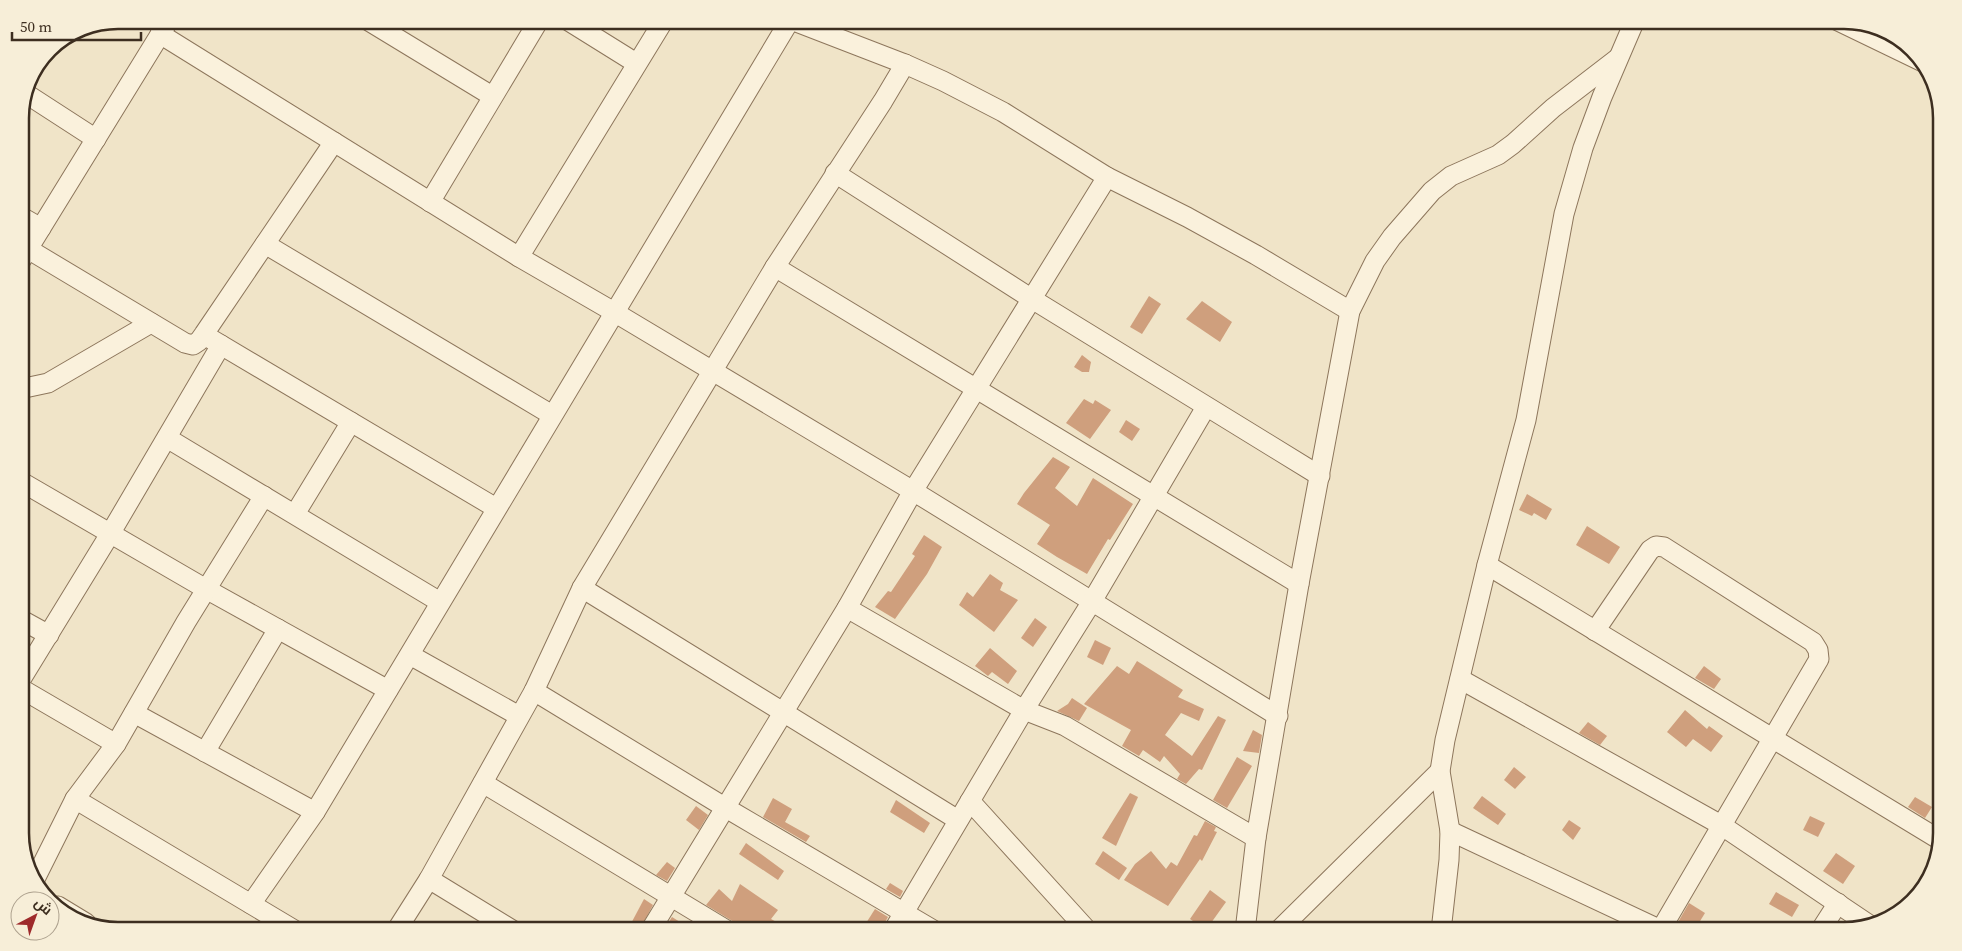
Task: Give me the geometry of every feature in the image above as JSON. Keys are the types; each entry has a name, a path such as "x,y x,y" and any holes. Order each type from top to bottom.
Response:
{"street":[{"path":"29,248 163,29"},
{"path":"167,29 334,142 430,202 711,372 913,491 1278,716"},
{"path":"381,29 492,96"},
{"path":"430,202 533,29"},
{"path":"581,29 636,64"},
{"path":"519,257 658,29"},
{"path":"251,904 315,812 786,29"},
{"path":"815,29 906,64 1003,112 1107,177 1222,236 1350,311"},
{"path":"1442,922 1450,832 1440,771 1444,740 1487,565 1526,420 1564,214 1583,148 1631,29"},
{"path":"1857,30 1906,54"},
{"path":"1246,922 1256,838 1299,584 1350,311 1375,261 1392,237 1432,191 1451,176 1498,154 1513,144 1553,108 1618,58"},
{"path":"402,922 429,879 534,691 582,588 775,267 906,64"},
{"path":"31,98 96,139"},
{"path":"29,259 185,343 192,345 199,341 204,334 334,142"},
{"path":"835,173 1032,299 1320,476"},
{"path":"656,922 847,608 913,491 1107,177"},
{"path":"29,221 41,228"},
{"path":"266,244 552,415"},
{"path":"775,267 1299,584"},
{"path":"29,387 48,382 151,323"},
{"path":"204,334 496,508"},
{"path":"29,667 110,534 221,345"},
{"path":"898,922 1024,710 1092,603 1206,407"},
{"path":"295,514 351,422"},
{"path":"167,438 440,602"},
{"path":"29,487 206,589 388,690"},
{"path":"38,872 75,799 116,744 206,589 264,496"},
{"path":"1595,631 1650,550 1656,546 1664,546 1813,642 1818,650 1819,659 1771,738 1666,922"},
{"path":"1487,565 1933,836"},
{"path":"582,588 958,820"},
{"path":"847,608 1024,710 1065,726 1256,838"},
{"path":"29,624 49,635"},
{"path":"205,752 278,629"},
{"path":"410,655 519,716"},
{"path":"1460,678 1721,825 1862,920"},
{"path":"534,691 726,808 920,922"},
{"path":"29,693 116,744"},
{"path":"134,713 315,812"},
{"path":"1287,922 1440,771"},
{"path":"483,783 713,922"},
{"path":"75,799 281,922"},
{"path":"970,801 1080,922"},
{"path":"1450,832 1642,922"},
{"path":"429,879 499,922"},
{"path":"1826,922 1838,903"}],"building":[{"path":"1149,296 1161,304 1142,334 1130,327"},
{"path":"1202,301 1232,322 1220,342 1186,319"},
{"path":"1082,355 1091,362 1089,372 1082,372 1074,367"},
{"path":"1084,399 1093,404 1095,400 1111,410 1090,439 1066,423"},
{"path":"1126,420 1140,429 1132,441 1119,432"},
{"path":"1053,457 1070,467 1055,488 1077,506 1093,478 1133,504 1110,540 1108,539 1087,574 1037,544 1050,525 1017,504"},
{"path":"1527,494 1552,509 1546,520 1534,513 1532,516 1519,510"},
{"path":"1587,526 1620,547 1609,564 1576,545"},
{"path":"924,535 942,547 927,574 895,619 875,607 888,591 891,592 915,556 912,554"},
{"path":"990,574 1003,583 1000,590 1018,600 994,632 959,605 967,592 973,597"},
{"path":"1035,618 1047,627 1033,647 1021,638"},
{"path":"1095,640 1111,648 1103,665 1087,657"},
{"path":"990,648 1017,671 1008,684 992,672 988,676 975,666"},
{"path":"1137,661 1183,690 1178,697 1204,709 1199,721 1181,713 1165,735 1192,756 1218,716 1226,720 1202,770 1199,769 1186,784 1177,779 1180,774 1164,756 1160,762 1143,750 1139,756 1122,746 1131,730 1084,704 1117,666 1129,674"},
{"path":"1704,666 1721,679 1714,689 1695,678"},
{"path":"1072,698 1087,708 1079,721 1057,711 1068,704"},
{"path":"1685,710 1707,729 1709,726 1723,736 1711,752 1693,739 1686,747 1667,732"},
{"path":"1588,722 1607,736 1600,745 1579,733"},
{"path":"1253,730 1262,735 1259,753 1243,751"},
{"path":"1237,757 1252,766 1227,808 1213,800"},
{"path":"1514,767 1526,777 1515,789 1504,780"},
{"path":"1130,793 1138,797 1116,846 1102,838"},
{"path":"1482,796 1506,814 1498,825 1473,808"},
{"path":"1915,797 1932,807 1925,818 1908,807"},
{"path":"773,798 792,809 785,822 810,836 806,842 763,817"},
{"path":"896,800 930,823 924,833 890,812"},
{"path":"696,806 708,815 699,830 686,820"},
{"path":"1810,816 1825,823 1818,837 1803,830"},
{"path":"1569,820 1581,828 1573,840 1562,830"},
{"path":"1205,821 1216,827 1214,831 1217,832 1202,861 1200,859 1168,906 1124,880 1135,864 1151,851 1166,869 1171,862 1177,866 1194,835 1197,836"},
{"path":"746,843 784,871 778,880 739,854"},
{"path":"1103,851 1127,868 1119,880 1095,864"},
{"path":"1836,853 1855,866 1843,884 1823,871"},
{"path":"667,862 675,868 667,881 656,875"},
{"path":"890,883 903,891 900,897 886,889"},
{"path":"740,884 778,910 771,919 776,922 734,922 706,905 719,889 732,901"},
{"path":"1210,890 1226,902 1212,922 1194,922 1190,919"},
{"path":"1776,892 1799,905 1792,917 1769,904"},
{"path":"644,899 653,905 644,922 632,922"},
{"path":"1689,903 1705,913 1700,922 1678,922"},
{"path":"875,909 888,917 885,922 867,922"},
{"path":"672,917 680,922 669,922"}]}
